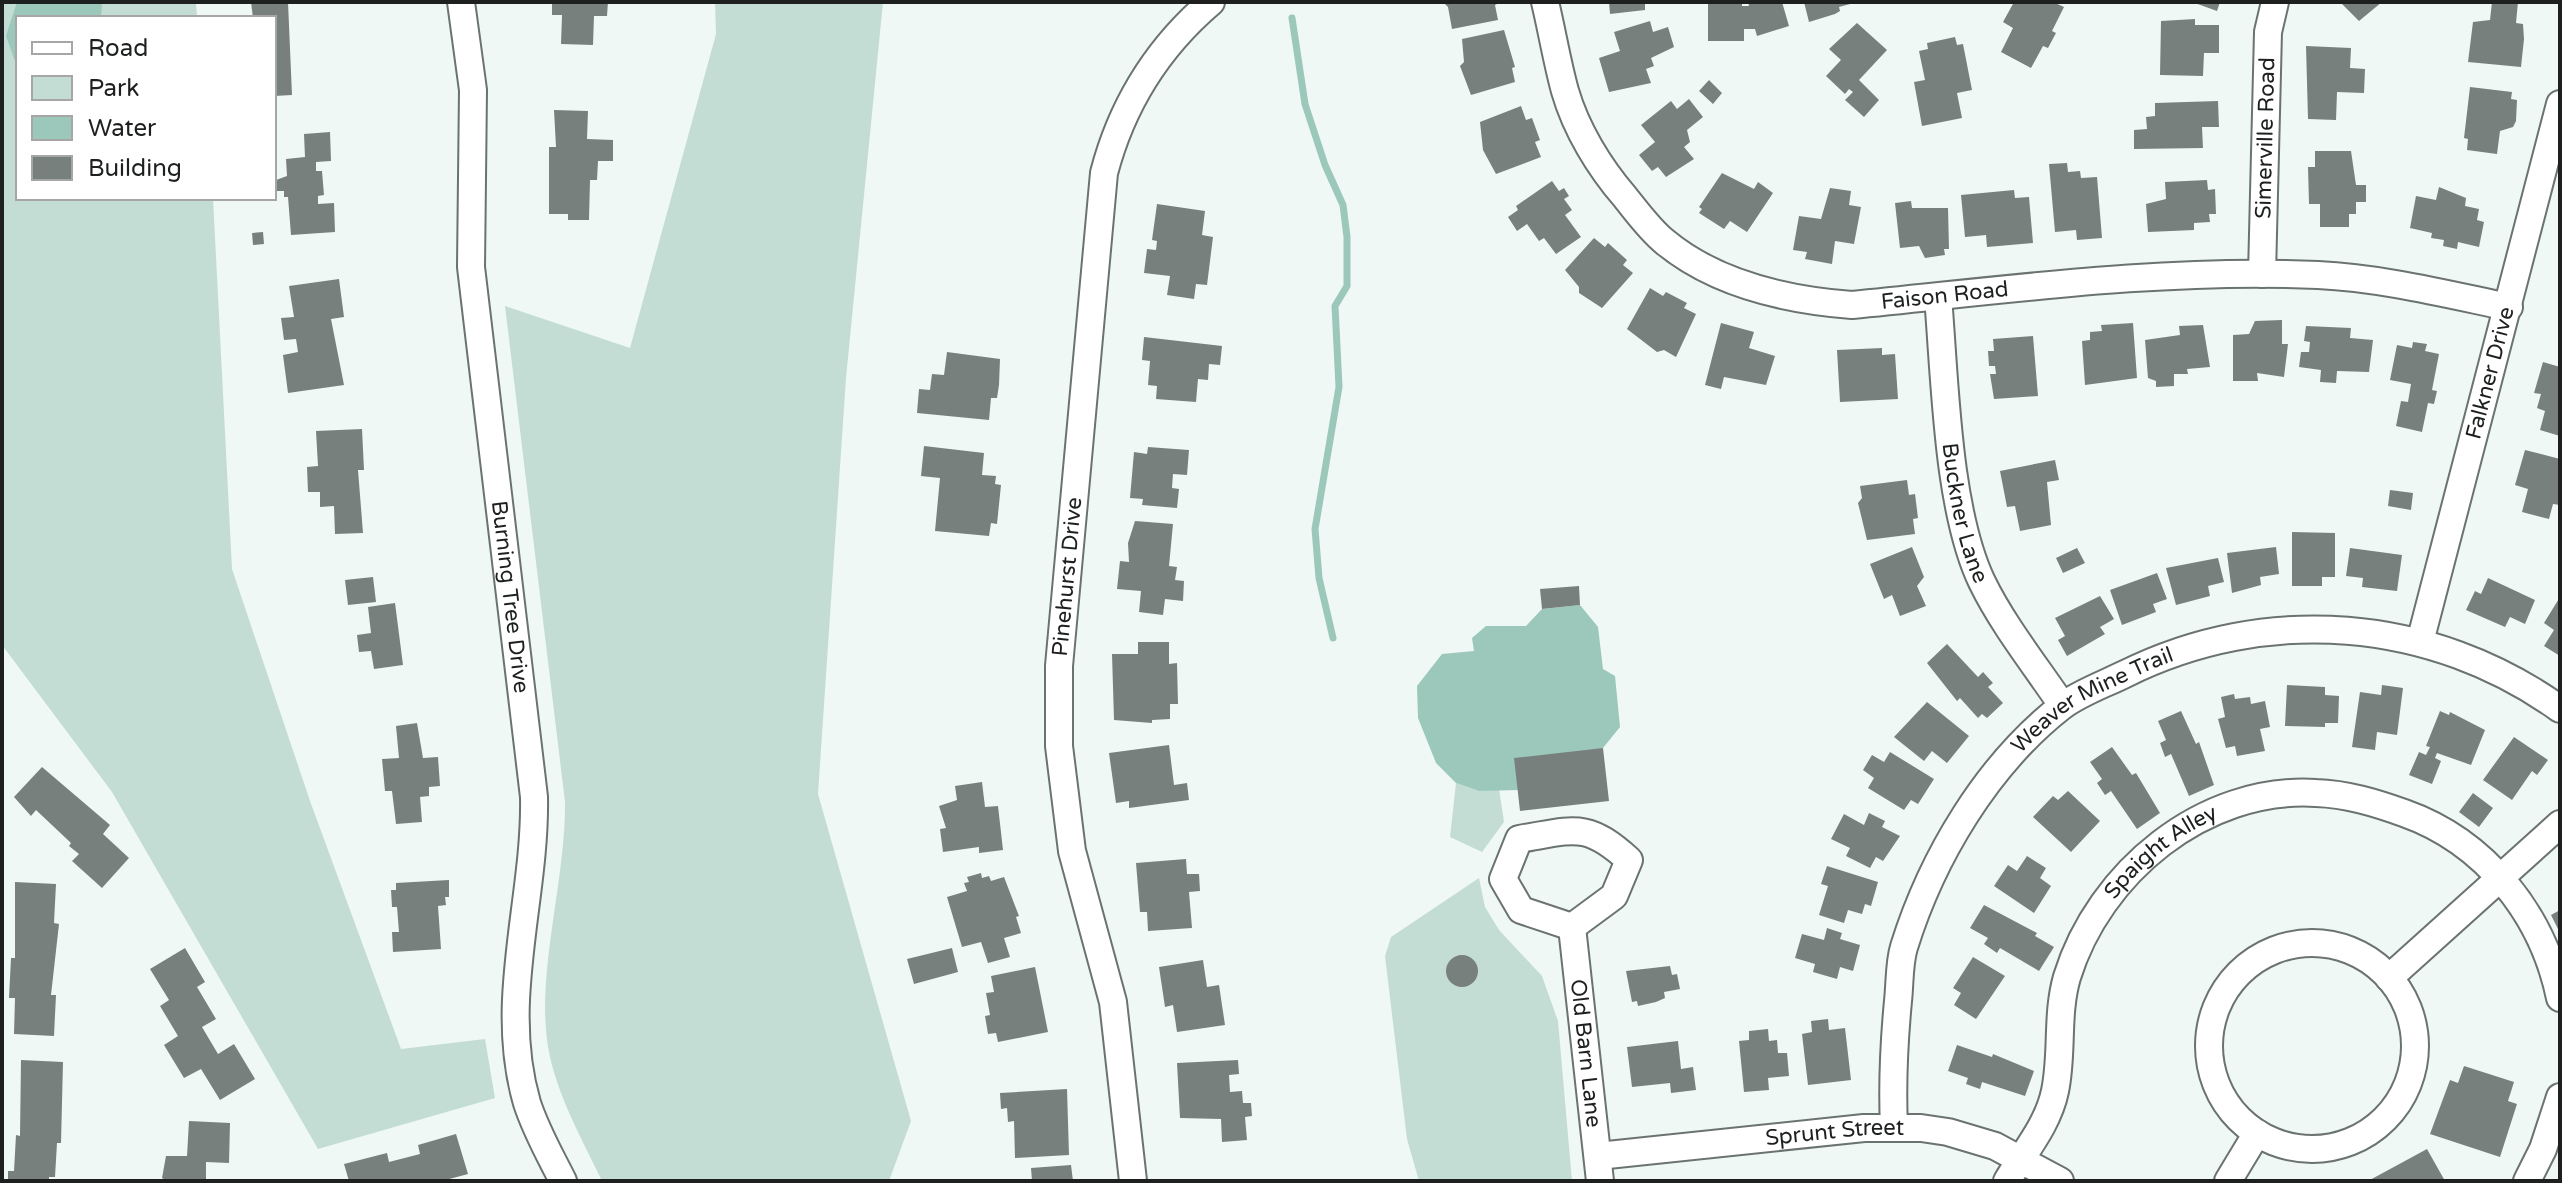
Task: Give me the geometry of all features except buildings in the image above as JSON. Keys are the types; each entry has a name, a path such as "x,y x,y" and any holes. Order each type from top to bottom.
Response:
{"street":[{"name":"Burning Tree Drive","path":"461,2 473,90 471,267 534,797 535,829 515,995 515,1029 526,1100 536,1128 563,1181"},
{"name":"Pinehurst Drive","path":"1133,1181 1113,1002 1068,826 1059,746 1059,666 1104,173 1119,124 1143,78 1176,36 1211,2"},
{"name":"Faison Road","path":"1545,2 1565,93 1583,133 1615,185 1664,242 1703,267 1764,292 1805,302 1852,305 2184,276 2262,274 2364,280 2509,307"},
{"name":"Simerville Road","path":"2262,274 2268,32 2275,2"},
{"name":"Falkner Drive","path":"2420,642 2560,104"},
{"name":"Buckner Lane","path":"1938,297 1955,473 1968,547 1982,582 2062,705"},
{"name":"Weaver Mine Trail","path":"1894,1127 1892,1044 1903,950 1919,904 1967,814 1994,775 2062,705 2151,661 2246,633 2295,628 2342,629 2420,642 2501,673 2560,709"},
{"name":"Spaight Alley","path":"2007,1181 2038,1133 2055,1093 2060,1009 2078,948 2108,895 2152,850 2206,816 2276,795 2314,792 2349,796 2417,817 2475,851 2521,902 2543,942 2560,998"},
{"path":"2389,978 2560,824"},
{"path":"1572,830 1602,836 1629,860 1614,896 1572,927 1521,910 1503,879 1519,839 1572,830"},
{"name":"Old Barn Lane","path":"1572,927 1599,1168"},
{"path":"2313,943 2361,955 2389,978 2407,1006 2415,1037 2413,1068 2392,1110 2369,1131 2324,1149 2289,1146 2257,1133 2227,1103 2211,1065 2212,1023 2222,996 2234,980 2265,954 2313,943"},
{"path":"2527,1181 2543,1149 2560,1097"},
{"name":"Sprunt Street","path":"1599,1168 1894,1127 1948,1132 2021,1158 2060,1181"},
{"path":"2228,1181 2257,1133"}],"green space":[{"path":"2,2 196,2 197,16 16,16 16,200 213,200 232,569 310,801 401,1049 485,1039 495,1098 318,1149 112,792 2,645"},
{"path":"715,2 883,2 846,378 818,794 911,1121 889,1181 602,1181 566,1105 550,1057 545,997 561,865 565,802 505,306 630,348 716,34"},
{"path":"1456,783 1479,791 1499,789 1504,822 1482,852 1450,837"},
{"path":"1479,878 1485,907 1499,930 1542,976 1558,1021 1572,1181 1419,1181 1407,1139 1385,956 1391,937"}],"water":[{"path":"17,2 102,2 101,16 16,16 16,64 6,36"},
{"path":"1580,605 1598,627 1603,669 1615,676 1620,727 1603,748 1518,790 1479,791 1456,783 1436,763 1418,718 1417,686 1442,654 1474,651 1472,638 1486,626 1526,626 1542,609"}],"waterway":[{"path":"1292,18 1305,104 1325,165 1343,205 1347,237 1347,286 1335,306 1339,387 1315,529 1319,578 1333,638"}]}
